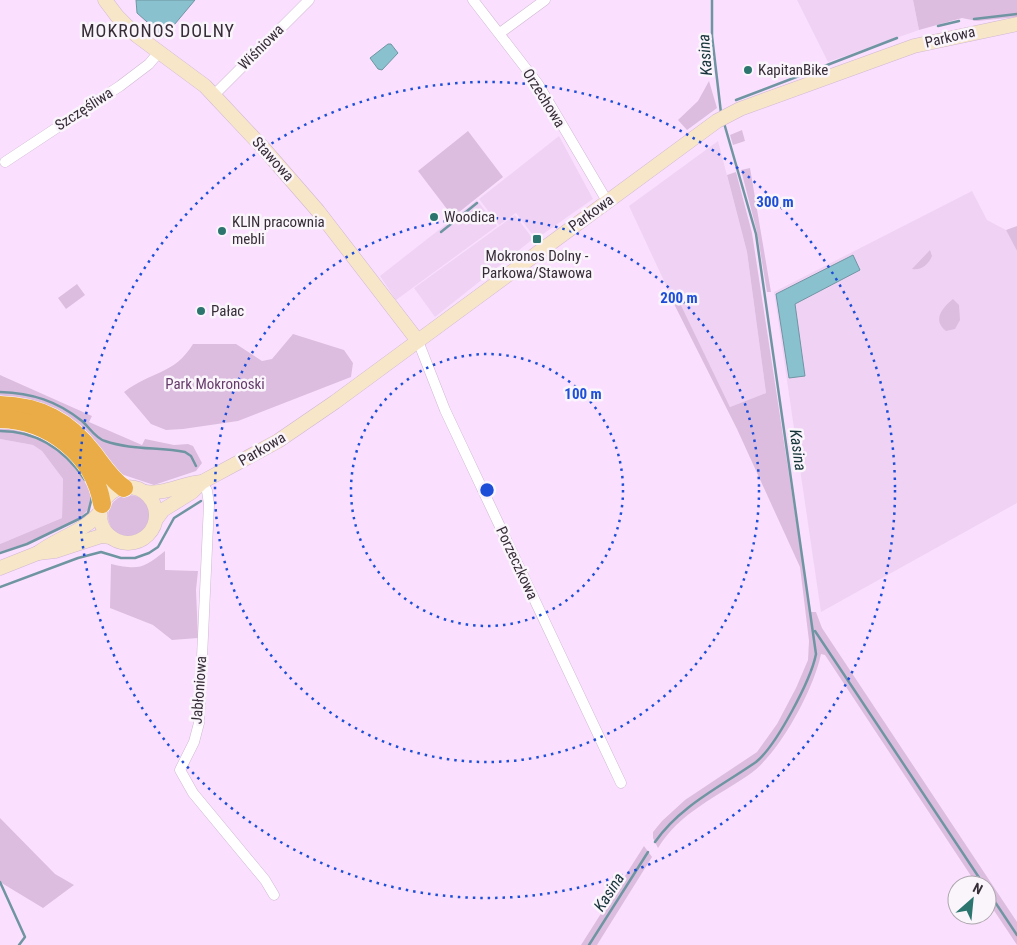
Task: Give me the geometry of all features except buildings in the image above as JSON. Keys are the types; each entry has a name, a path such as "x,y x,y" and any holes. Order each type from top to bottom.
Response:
{"highway":[{"path":"0,405 32,408 54,416 66,424 85,442 113,480 124,488"},
{"path":"0,419 32,423 55,434 68,444 100,488 101,508"}],"main road":[{"name":"Stawowa","path":"106,0 126,26 214,95 318,211 418,341"},
{"name":"Parkowa","path":"157,518 163,510 192,492 202,482 278,441 726,116 871,60 914,46 1017,24"},
{"name":"Parkowa","path":"145,492 156,494 186,483 202,482"},
{"path":"0,568 38,553 56,551 100,536 112,537 124,542 135,542 145,538 152,530 157,518 154,502 145,492 133,488 115,490 94,520 51,543 38,553"},
{"path":"101,508 100,523 112,537"}],"street":[{"name":"Wiśniowa","path":"214,95 309,0"},
{"name":"Orzechowa","path":"473,0 538,84 607,201"},
{"path":"500,33 545,0"},
{"name":"Szczęśliwa","path":"5,162 120,86 148,64 159,52"},
{"name":"Porzeczkowa","path":"418,341 445,410 621,783"},
{"name":"Jabłoniowa","path":"202,482 207,491 208,514 198,723 194,742 180,770 193,793 265,880 274,895"}],"shaded area":[{"path":"136,0 195,0 164,37 137,13"},
{"path":"797,0 913,0 919,30 828,62"},
{"path":"388,44 391,44 398,53 382,70 378,69 370,58"},
{"path":"559,136 593,199 536,239 516,213 499,225 479,199"},
{"path":"718,141 747,252 766,393 730,407 676,296 672,298 629,206"},
{"path":"972,191 987,220 1006,230 1017,251 1017,503 821,612 774,292"},
{"path":"477,200 497,226 396,300 380,276"},
{"path":"515,215 533,239 435,317 414,288"},
{"path":"853,255 860,270 795,304 805,376 789,378 776,294"},
{"path":"0,439 33,445 42,451 63,479 62,518 0,544"}],"green space":[{"path":"913,0 1017,0 1017,17 977,21 962,18 919,30"},
{"path":"709,81 717,108 687,130 678,120 698,101"},
{"path":"742,130 745,141 733,145 730,135"},
{"path":"468,131 503,177 453,217 418,171"},
{"path":"750,168 771,292 767,292 757,232 741,170"},
{"path":"736,172 752,233 810,612 816,612 822,628 986,875 970,875 825,655 821,654 811,685 794,720 761,765 688,815 667,835 658,848 653,838 653,832 662,821 685,800 757,752 777,724 808,660 809,641 800,567 737,429 671,298 676,295 730,407 766,393 747,252 727,175"},
{"path":"1017,226 1017,251 1006,230"},
{"path":"930,250 932,256 929,262 921,268 912,269"},
{"path":"77,284 85,295 66,309 58,298"},
{"path":"953,299 959,305 960,320 955,329 946,331 942,327 939,318 942,310"},
{"name":"Park Mokronoski","path":"293,334 344,350 353,363 351,377 238,421 183,429 166,430 151,424 124,392 178,362 193,344 236,344 262,361 272,359"},
{"path":"0,375 92,416 89,422 142,445 145,439 174,445 188,444 193,446 202,463 196,471 154,485 121,474 89,434 66,415 43,404 0,398"},
{"path":"0,424 56,442 88,478 84,481 91,499 90,506 85,513 76,520 50,534 0,552 0,544 62,518 63,479 42,451 33,445 0,439"},
{"path":"129,495 144,501 150,516 144,531 129,537 114,531 108,516 114,501"},
{"path":"165,551 165,570 198,571 196,590 198,638 172,640 153,625 110,608 111,564 128,567 145,565"},
{"path":"0,818 55,874 74,885 43,908 0,882"},
{"path":"644,846 652,857 597,945 581,945"},
{"path":"997,892 1017,922 1017,945 997,915"}],"waterway":[{"name":"Kasina","path":"712,0 712,36 721,113"},
{"path":"974,19 1017,14"},
{"path":"938,26 959,21"},
{"path":"822,67 897,38"},
{"path":"736,100 812,71"},
{"name":"Kasina","path":"655,842 665,829 688,807 756,762 764,754 792,712 807,680 816,654 756,234 724,123"},
{"path":"441,232 477,203"},
{"path":"0,392 33,396 54,403 73,414 99,438 105,441 125,446 185,452 191,456 196,466"},
{"path":"0,431 26,434 49,444 59,451 85,480"},
{"path":"0,553 27,544 81,518 88,513 92,497"},
{"path":"0,587 78,558 101,552 121,558 135,558 149,553 158,547 174,518 201,501"},
{"path":"815,631 977,875"},
{"name":"Kasina","path":"589,945 648,852"},
{"path":"0,882 25,937 19,945"},
{"path":"997,905 1017,935"}],"place":[{"name":"KapitanBike","path":"748,70"},
{"name":"Woodica","path":"434,217"},
{"name":"KLIN pracownia mebli","path":"222,231"},
{"name":"Mokronos Dolny - Parkowa/Stawowa","path":"537,239"},
{"name":"Pałac","path":"201,311"}],"district":[{"name":"MOKRONOS DOLNY","path":"158,30"}]}
